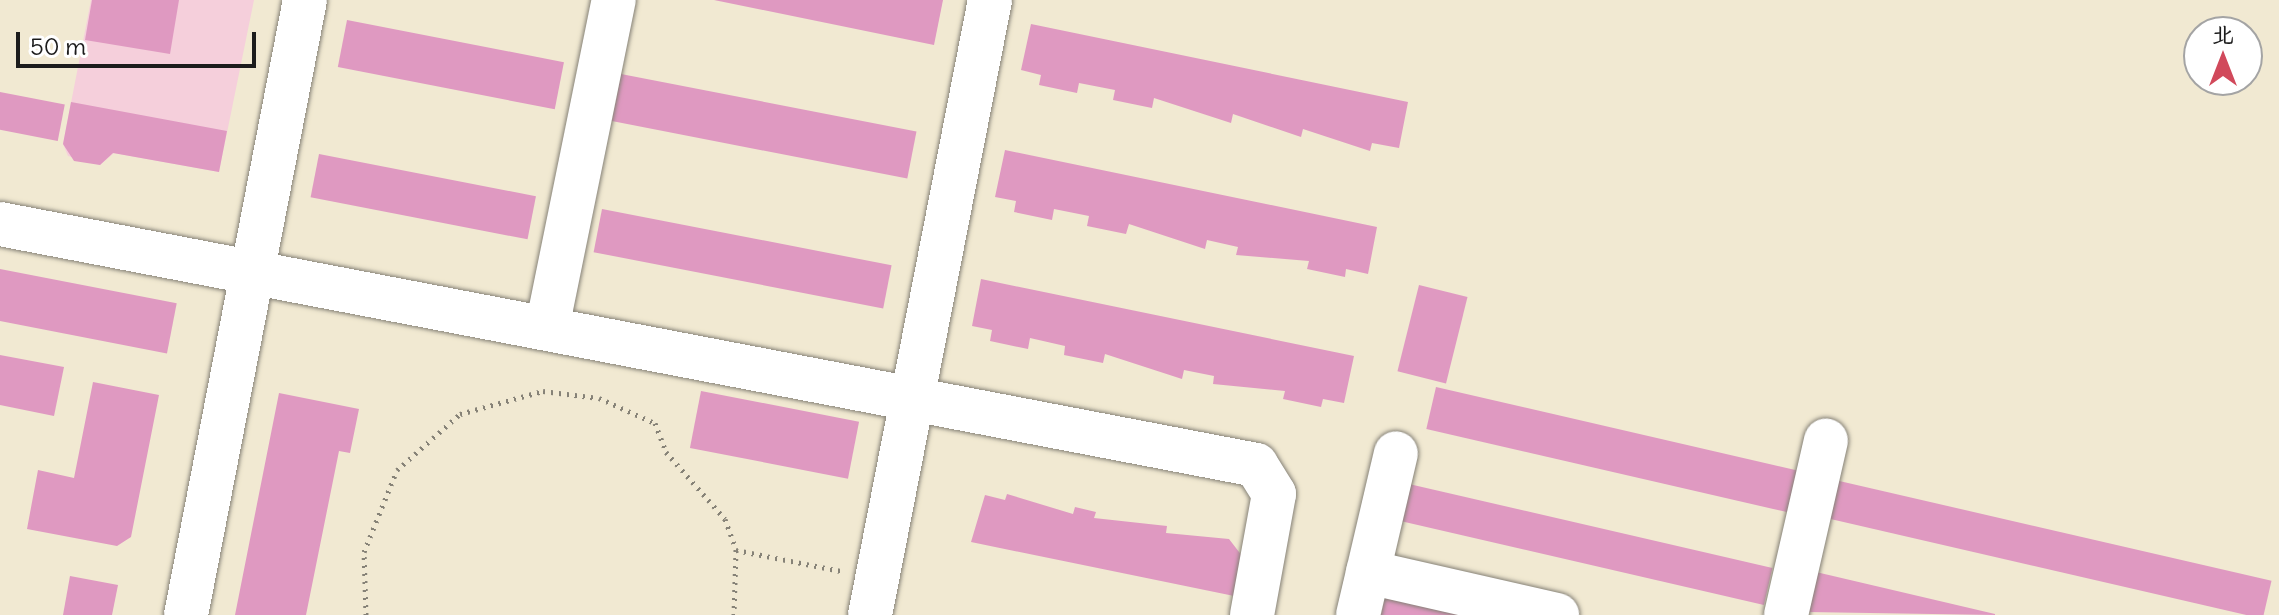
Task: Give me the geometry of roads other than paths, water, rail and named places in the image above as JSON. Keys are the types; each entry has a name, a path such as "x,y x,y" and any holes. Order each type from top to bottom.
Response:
{"street":[{"path":"186,615 305,0"},
{"path":"547,328 614,0"},
{"path":"873,596 990,0"},
{"path":"0,224 1256,465 1274,494 1252,615"},
{"path":"1786,615 1826,441"},
{"path":"1358,615 1396,453"},
{"path":"1368,572 1557,615"}]}
